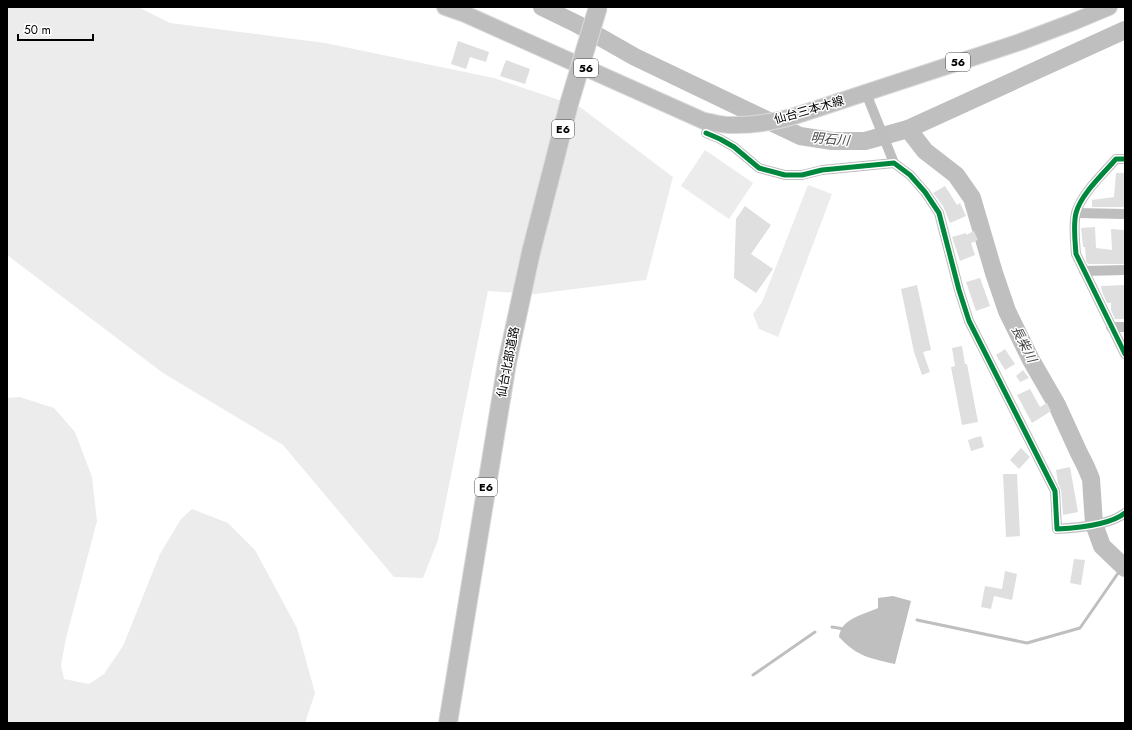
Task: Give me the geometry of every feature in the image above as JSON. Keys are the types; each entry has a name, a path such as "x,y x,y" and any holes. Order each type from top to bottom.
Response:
{"highway":[{"name":"仙台北部道路","path":"447,723 507,363 531,252 569,104 598,7"}],"main road":[{"name":"仙台三本木線","path":"445,7 466,14 679,110 704,120 728,125 782,120 1020,42 1109,7"}],"street":[{"path":"866,93 894,163 910,175 925,192 939,213 959,290 969,320 1055,491 1057,529 1102,523 1124,514"},
{"path":"706,133 734,147 759,168 786,176 802,176 822,170 894,163"},
{"path":"1125,159 1116,159 1082,199 1076,213 1074,237 1076,254 1125,354"},
{"path":"1076,213 1125,214"},
{"path":"1084,271 1125,270"},
{"path":"1111,327 1125,327"}],"shaded area":[{"path":"7,7 138,7 170,23 325,43 494,78 580,107 673,177 646,280 535,294 488,291 438,540 423,578 394,577 283,445 163,373 7,255"},
{"path":"705,150 753,183 729,219 681,186"},
{"path":"808,185 832,194 778,337 759,329 753,314 762,302"},
{"path":"20,397 54,408 75,432 92,477 97,521 66,638 61,665 64,679 89,684 104,674 123,646 160,554 181,519 192,509 228,523 255,550 297,628 315,693 305,723 7,723 7,398"},
{"path":"893,596 911,601 895,664 864,656 852,649 839,637 842,628 849,621 878,608 878,598"}],"building":[{"path":"458,41 489,52 486,62 470,57 466,69 451,64"},
{"path":"506,60 530,69 525,84 500,76"},
{"path":"1116,173 1125,173 1125,207 1092,207 1092,200 1114,197"},
{"path":"945,186 957,205 960,203 966,216 950,223 943,206 933,193"},
{"path":"745,206 771,225 751,254 773,269 756,293 734,278 736,219"},
{"path":"1095,227 1096,248 1112,250 1111,229 1124,230 1125,264 1088,264 1086,261 1085,247 1083,247 1081,228"},
{"path":"974,231 978,240 971,243 975,255 960,261 952,237 966,233 966,235"},
{"path":"980,278 990,306 976,311 966,282"},
{"path":"917,285 931,350 923,352 930,372 922,375 914,352 901,289"},
{"path":"1125,285 1125,319 1115,319 1111,310 1111,303 1107,303 1101,286"},
{"path":"962,346 978,422 962,425 951,367 955,366 952,348"},
{"path":"1005,349 1015,364 1005,370 996,355"},
{"path":"1023,370 1029,378 1020,382 1016,376"},
{"path":"1030,389 1040,407 1047,403 1051,411 1032,423 1017,395"},
{"path":"981,436 984,447 971,451 968,440"},
{"path":"1021,448 1030,457 1019,469 1010,460"},
{"path":"1070,467 1078,512 1063,515 1061,490 1058,483 1056,470"},
{"path":"1003,474 1017,474 1020,536 1006,537"},
{"path":"1074,559 1085,560 1081,585 1070,583"},
{"path":"1005,571 1017,574 1012,600 994,596 991,609 981,607 985,586 1002,589"}],"waterway":[{"name":"明石川","path":"542,7 577,24 635,57 800,136 832,141 865,141 908,129 1125,30"},
{"name":"長柴川","path":"908,129 925,151 956,175 972,198 1007,311 1031,360 1057,405 1091,479 1094,524 1102,546 1125,568"},
{"path":"917,620 1027,643 1080,628 1123,566"},
{"path":"832,627 844,629"},
{"path":"753,675 815,632"}],"cycle path":[{"path":"706,133 734,147 759,168 785,175 802,175 822,170 894,163 910,175 925,192 939,213 959,290 969,321 1055,491 1057,529 1083,527 1102,523 1119,517 1125,513"},
{"path":"1125,159 1116,159 1087,192 1076,213 1074,228 1076,254 1125,354"}]}
